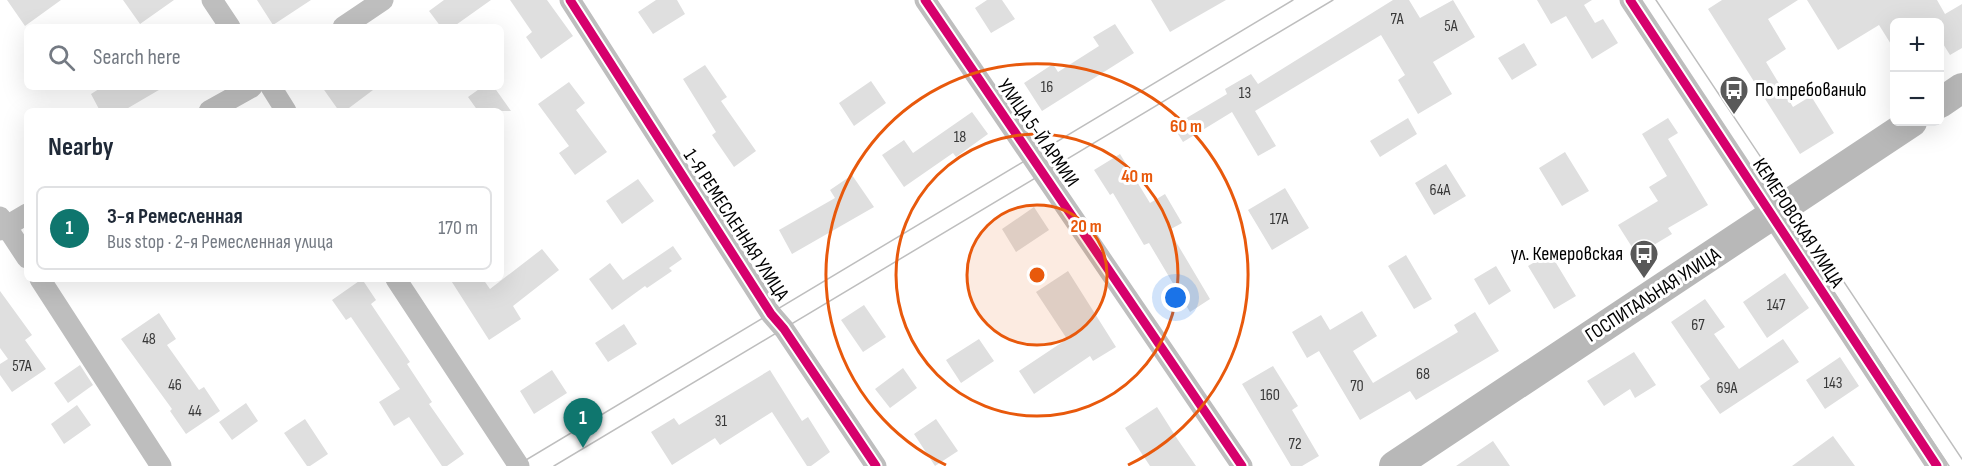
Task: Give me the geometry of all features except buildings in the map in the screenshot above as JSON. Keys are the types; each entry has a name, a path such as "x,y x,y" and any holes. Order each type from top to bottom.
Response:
{"main road":[{"path":"1944,100 1962,88"},
{"name":"ГОСПИТАЛЬНАЯ УЛИЦА","path":"1394,466 1906,126"}],"street":[{"path":"212,0 228,24"},
{"path":"347,24 383,0"},
{"name":"1-Я РЕМЕСЛЕННАЯ УЛИЦА","path":"570,0 771,314 784,329 876,466"},
{"name":"УЛИЦА 5-Й АРМИИ","path":"925,0 1242,466"},
{"name":"КЕМЕРОВСКАЯ УЛИЦА","path":"1630,0 1937,466"},
{"path":"215,108 247,90"},
{"path":"273,90 284,108"},
{"path":"24,215 2,224 24,254"},
{"path":"42,282 161,466"},
{"path":"398,282 519,466"}],"tram line":[{"path":"516,466 1293,0"},
{"path":"554,466 1333,0"},
{"path":"1637,0 1654,22 1949,466"},
{"path":"1656,0 1962,459"}],"cycle path":[{"path":"570,0 771,314 784,329 876,466"},
{"path":"925,0 1242,466"},
{"path":"1630,0 1937,466"}],"place":[{"name":"По требованию","path":"1734,116"},
{"name":"ул. Кемеровская","path":"1644,280"},
{"name":"3-я Ремесленная","path":"583,448"}]}
